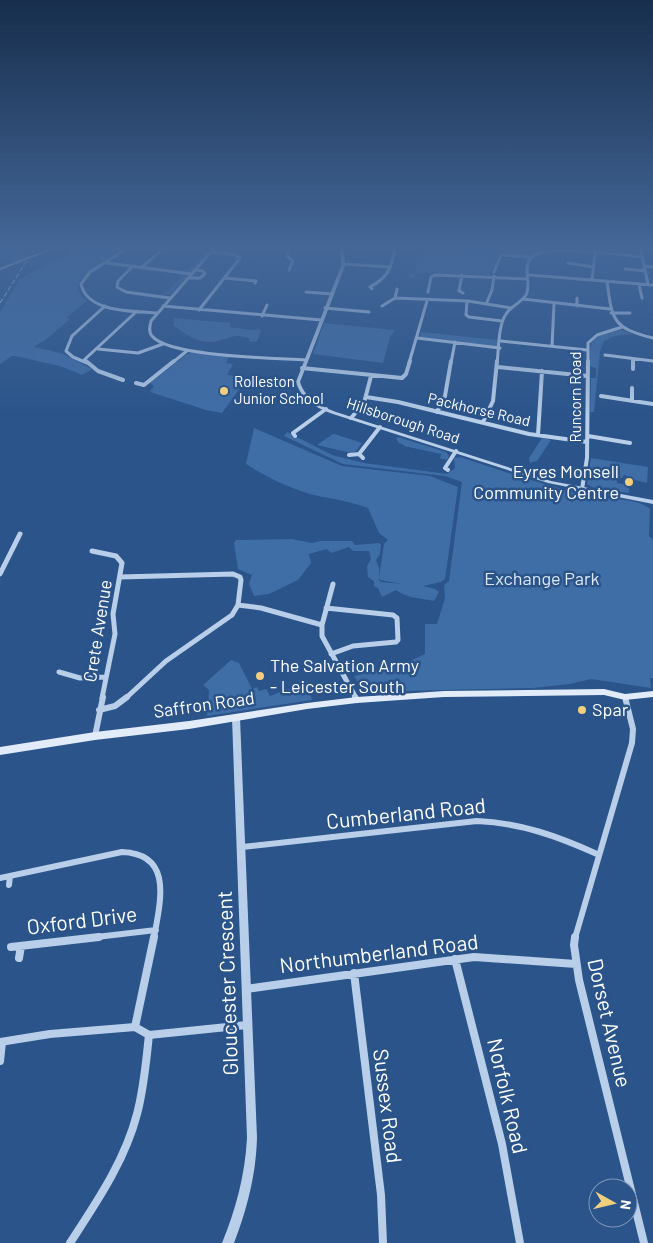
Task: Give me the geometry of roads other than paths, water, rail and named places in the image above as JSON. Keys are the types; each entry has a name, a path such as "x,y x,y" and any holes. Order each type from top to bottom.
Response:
{"main road":[{"name":"Saffron Road","path":"0,751 356,700 444,694 604,692 625,697 653,694"}],"street":[{"path":"101,304 157,313"},
{"path":"199,310 204,304"},
{"name":"Hillsborough Road","path":"327,304 298,382 299,391 305,398 326,409 351,418 544,480 653,502"},
{"path":"302,368 396,378 405,376 426,304"},
{"path":"467,304 468,316 502,321"},
{"path":"495,304 511,308"},
{"path":"483,422 493,401 502,321 516,304"},
{"path":"554,304 630,313"},
{"path":"552,346 554,304"},
{"path":"609,304 614,320 622,327 653,338"},
{"path":"262,316 267,305"},
{"path":"105,306 69,341 67,352 73,357 84,360 98,371 123,380"},
{"path":"305,360 188,350 163,344 154,338 149,328 151,321 163,306 321,320"},
{"path":"325,308 368,312"},
{"path":"84,360 137,311"},
{"name":"Runcorn Road","path":"582,489 586,474 588,343 593,337 622,327"},
{"path":"417,338 500,348"},
{"path":"501,341 587,350"},
{"path":"437,412 445,396 455,342"},
{"path":"98,349 138,353 163,344"},
{"path":"144,385 188,350"},
{"path":"605,355 653,361"},
{"path":"633,359 633,369"},
{"path":"498,366 587,376"},
{"path":"538,435 542,371"},
{"path":"351,418 361,408 371,376"},
{"path":"136,383 151,387"},
{"path":"632,388 632,401"},
{"path":"601,396 653,404"},
{"name":"Packhorse Road","path":"366,397 389,400 538,435 630,443"},
{"path":"287,432 294,434 326,409"},
{"path":"349,455 359,454 380,427"},
{"path":"444,469 456,451"},
{"path":"359,454 363,458"},
{"path":"0,574 20,534"},
{"name":"Crete Avenue","path":"92,551 116,556 122,561 113,614 115,634 95,736"},
{"path":"99,710 115,706 122,701 166,661 232,615 238,605 241,580 240,577 233,574 120,577"},
{"path":"333,584 322,624 322,636 356,700"},
{"path":"238,605 261,608 285,616 322,624"},
{"path":"326,608 393,615 397,618 398,640 396,642 352,646 331,654"},
{"path":"59,672 80,678 106,677"},
{"name":"Dorset Avenue","path":"625,697 633,729 632,743 620,789 597,854 576,929 574,945 576,964 644,1243"},
{"name":"Gloucester Crescent","path":"228,1243 244,1199 252,1156 236,718"},
{"name":"Cumberland Road","path":"242,847 477,821 505,821 535,827 597,854"},
{"path":"0,878 122,852 132,852 144,856 154,864 159,874 156,930 135,1027"},
{"path":"9,885 10,876"},
{"name":"Oxford Drive","path":"12,947 156,930"},
{"path":"19,958 21,946"},
{"name":"Northumberland Road","path":"246,989 474,957 576,964"},
{"name":"Norfolk Road","path":"456,959 502,1144 520,1243"},
{"name":"Sussex Road","path":"354,973 381,1195 383,1243"},
{"path":"0,1061 1,1042 60,1033 135,1027 149,1035 248,1025"},
{"path":"70,1243 93,1207 126,1144 141,1097 149,1035"}],"place":[{"name":"Rolleston Junior School","path":"224,391"},
{"name":"Eyres Monsell Community Centre","path":"629,482"},
{"name":"The Salvation Army - Leicester South","path":"260,676"},
{"name":"Spar","path":"582,710"}],"park label":[{"name":"Exchange Park","path":"542,579"}]}
